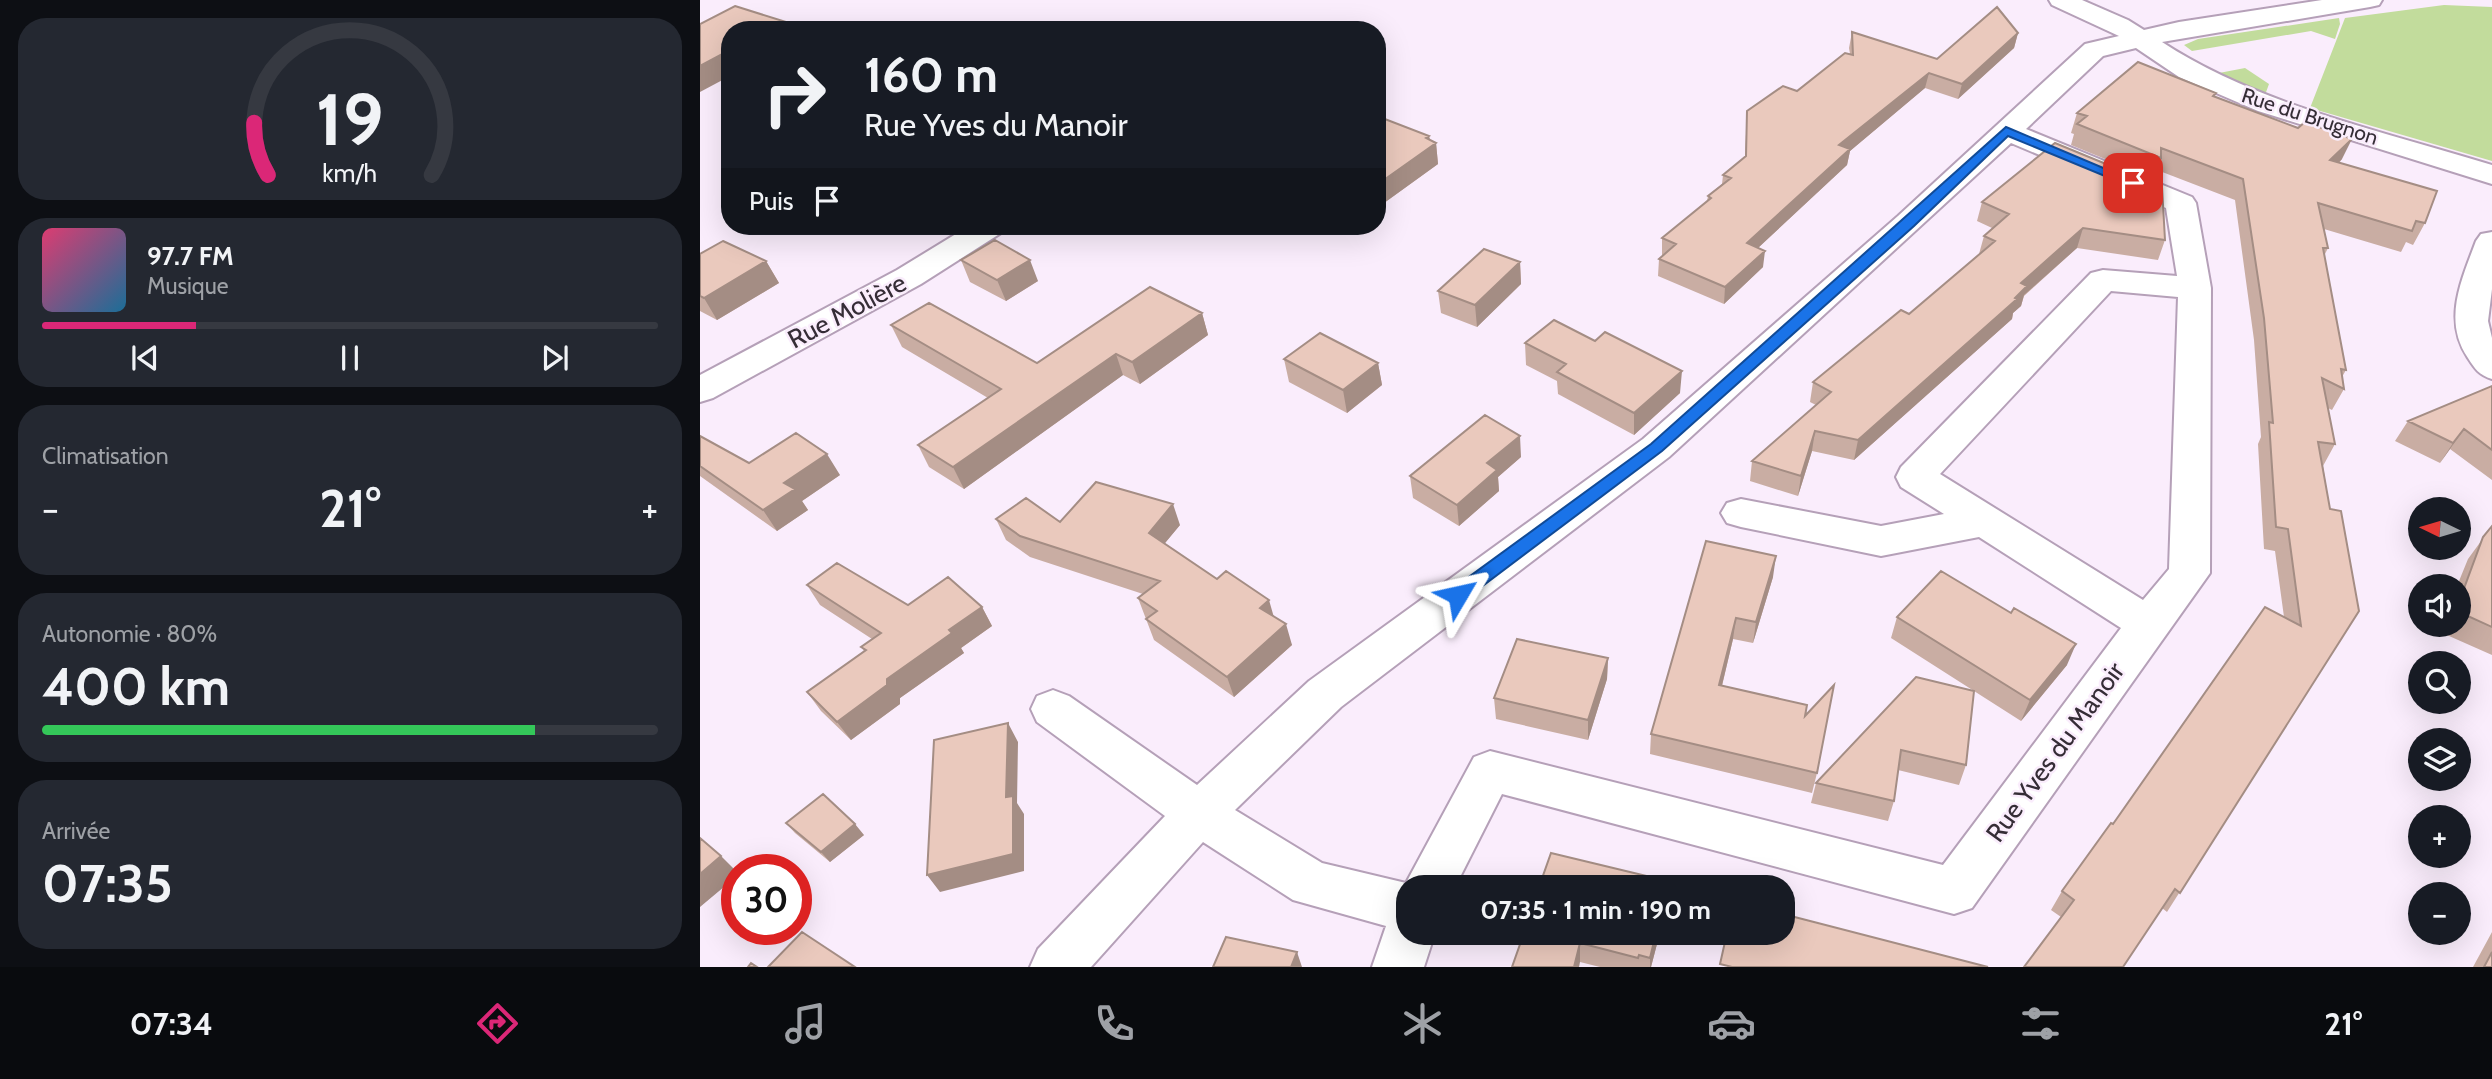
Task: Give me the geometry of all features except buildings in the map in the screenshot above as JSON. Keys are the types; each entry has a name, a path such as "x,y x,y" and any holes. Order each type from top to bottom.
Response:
{"street":[{"name":"Rue du Brugnon","path":"2061,0 2097,13 2188,71 2214,84 2268,105 2492,175"},
{"path":"1056,967 1199,813 1325,694 1656,448 1909,223 2094,50 2137,38 2370,0"},
{"name":"Rue Yves du Manoir","path":"1435,875 1490,771 1954,891 2148,624 2189,573 2195,288 2181,203 2006,131"},
{"name":"Rue Molière","path":"700,390 909,277 976,235"},
{"path":"2492,242 2471,303 2470,327 2492,366"},
{"path":"2148,624 1915,477 2103,280 2195,288"},
{"path":"1741,513 1881,541 1985,521"},
{"path":"1053,709 1199,813 1311,884 1396,905"},
{"path":"1398,967 1405,945"}],"green space":[{"path":"2444,5 2492,7 2492,161 2310,108 2345,18"},
{"path":"2339,18 2340,24 2335,39 2311,31 2192,51 2184,45 2198,39"},
{"path":"2204,65 2219,73 2245,68 2269,84 2265,95 2202,67"}],"route":[{"path":"1458,595 1656,448 1909,223 2006,131 2133,183"}]}
